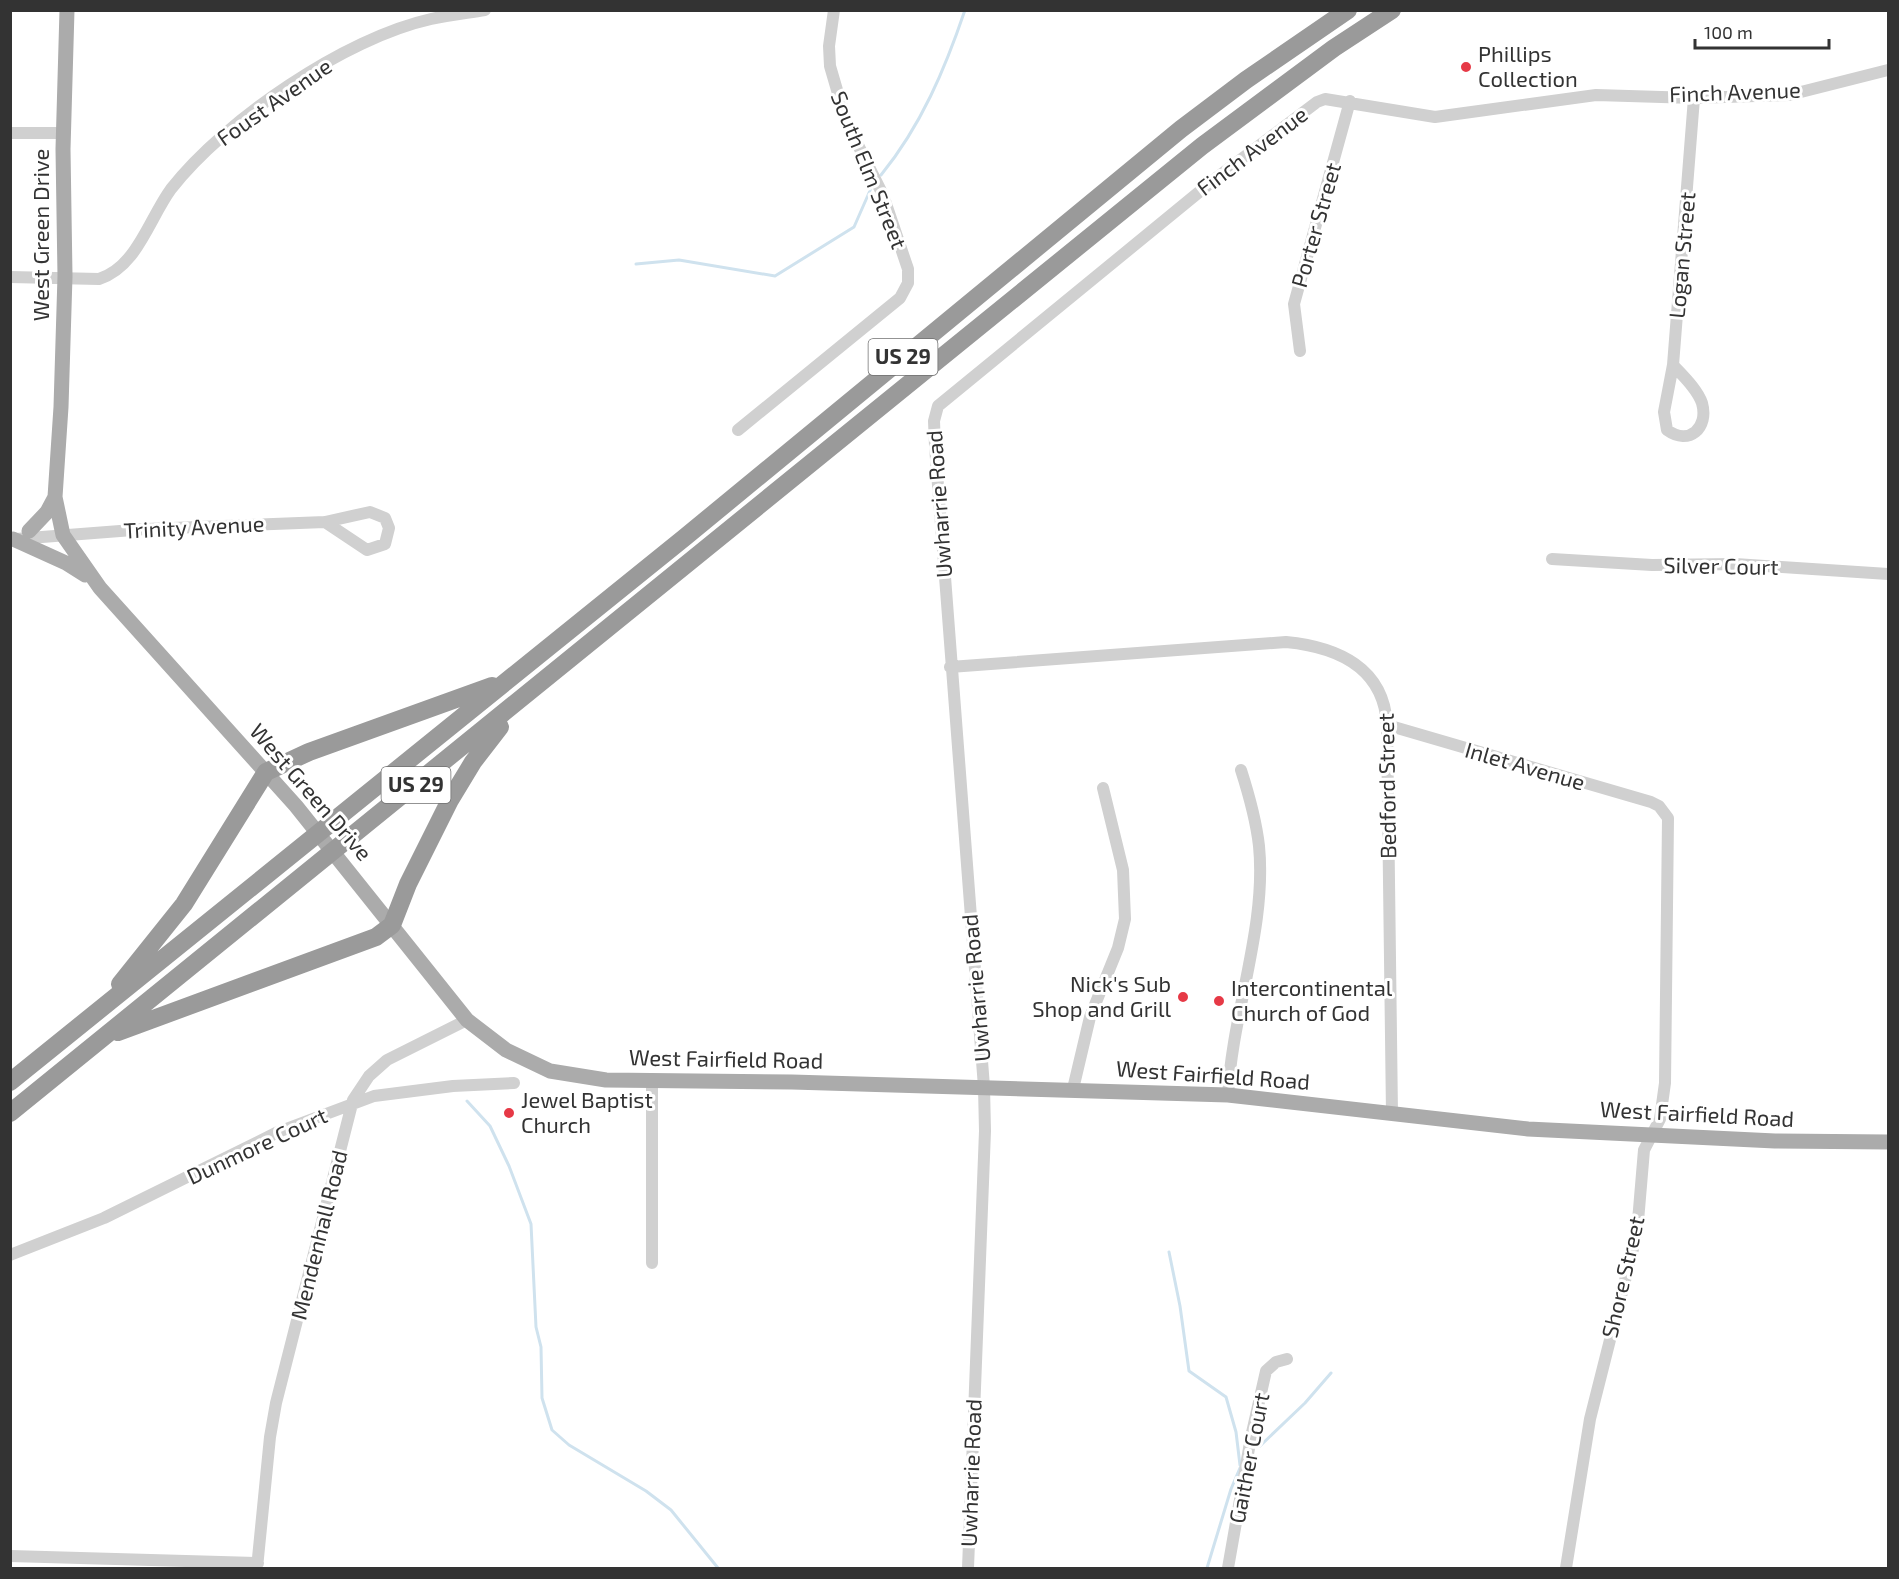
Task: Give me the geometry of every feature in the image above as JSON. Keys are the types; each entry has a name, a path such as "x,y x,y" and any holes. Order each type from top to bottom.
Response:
{"highway":[{"name":"US 29","path":"10,1082 507,681 1181,129 1246,80 1348,10"},
{"name":"US 29","path":"10,1113 1202,146 1334,48 1392,10"},
{"path":"87,1022 152,948 184,904 266,772 309,752 507,681"},
{"path":"105,1036 376,937 392,925 408,884 450,800 473,762 518,703"}],"main road":[{"name":"West Green Drive","path":"67,10 64,133 65,276 61,406 55,497 63,535 96,582 296,806 467,1020 506,1050 535,1064"},
{"name":"West Green Drive","path":"57,459 65,513 63,535"},
{"path":"29,531 47,512 55,497"},
{"path":"11,537 66,562 96,582"},
{"name":"West Fairfield Road","path":"535,1064 585,1078 1073,1089 1260,1096 1495,1126 1652,1135 1888,1142"}],"street":[{"name":"Foust Avenue","path":"10,277 65,276 99,279 117,271 170,191 202,154 224,134 290,86 376,38 429,19 485,10"},
{"name":"South Elm Street","path":"738,430 900,298 908,283 908,269 883,195 839,102 830,66 830,34 834,10"},
{"name":"Finch Avenue","path":"937,409 947,396 1281,128 1325,99 1350,101 1408,114 1434,117 1596,95 1694,98 1789,95 1888,70"},
{"name":"Logan Street","path":"1673,365 1697,393 1702,404 1702,419 1692,435 1679,438 1665,426 1664,412 1673,365 1694,98"},
{"name":"Porter Street","path":"1300,351 1294,304 1350,101"},
{"path":"10,133 64,133"},
{"name":"Uwharrie Road","path":"937,409 934,421 935,446 950,667 984,1087 985,1131 968,1569"},
{"name":"Trinity Avenue","path":"11,537 325,522 376,512 387,523 388,536 385,544 377,548 362,549 325,522"},
{"name":"Trinity Avenue","path":"11,537 29,531 63,535"},
{"name":"Silver Court","path":"1552,559 1652,566 1735,564 1888,574"},
{"name":"Bedford Street","path":"950,667 1276,642 1298,643 1337,655 1374,679 1385,702 1387,725 1392,1114"},
{"name":"Inlet Avenue","path":"1387,725 1651,802 1662,808"},
{"path":"1228,1095 1235,1032 1251,947 1259,879 1259,847 1253,807 1241,770"},
{"path":"1073,1089 1090,1017 1118,948 1125,919 1123,870 1104,788"},
{"name":"Shore Street","path":"1566,1569 1582,1458 1608,1340 1637,1233 1644,1150 1660,1119 1665,1083 1669,825 1662,808"},
{"name":"Mendenhall Road","path":"258,1566 276,1403 352,1104 369,1076 387,1060 467,1020"},
{"path":"652,1081 652,1263"},
{"name":"Dunmore Court","path":"10,1255 104,1218 278,1132 374,1096 453,1086 514,1083"},
{"name":"Gaither Court","path":"1228,1569 1251,1437 1266,1371 1276,1362 1287,1359"},
{"path":"10,1556 258,1566"}],"waterway":[{"path":"881,175 920,117 949,54 965,10"},
{"path":"636,264 679,260 775,276 854,227 872,186"},
{"path":"467,1101 490,1126 509,1166 531,1224 536,1327 541,1347 542,1398 552,1430 569,1445 646,1491 671,1510 718,1568"},
{"path":"1169,1252 1180,1306 1189,1371 1226,1397 1236,1432 1240,1465"},
{"path":"1260,1446 1305,1403 1331,1373"},
{"path":"1207,1568 1231,1489 1240,1468"}],"place":[{"name":"Phillips Collection","path":"1466,67"},
{"name":"Nick's Sub Shop and Grill","path":"1183,997"},
{"name":"Intercontinental Church of God","path":"1219,1001"},
{"name":"Jewel Baptist Church","path":"509,1113"}]}
